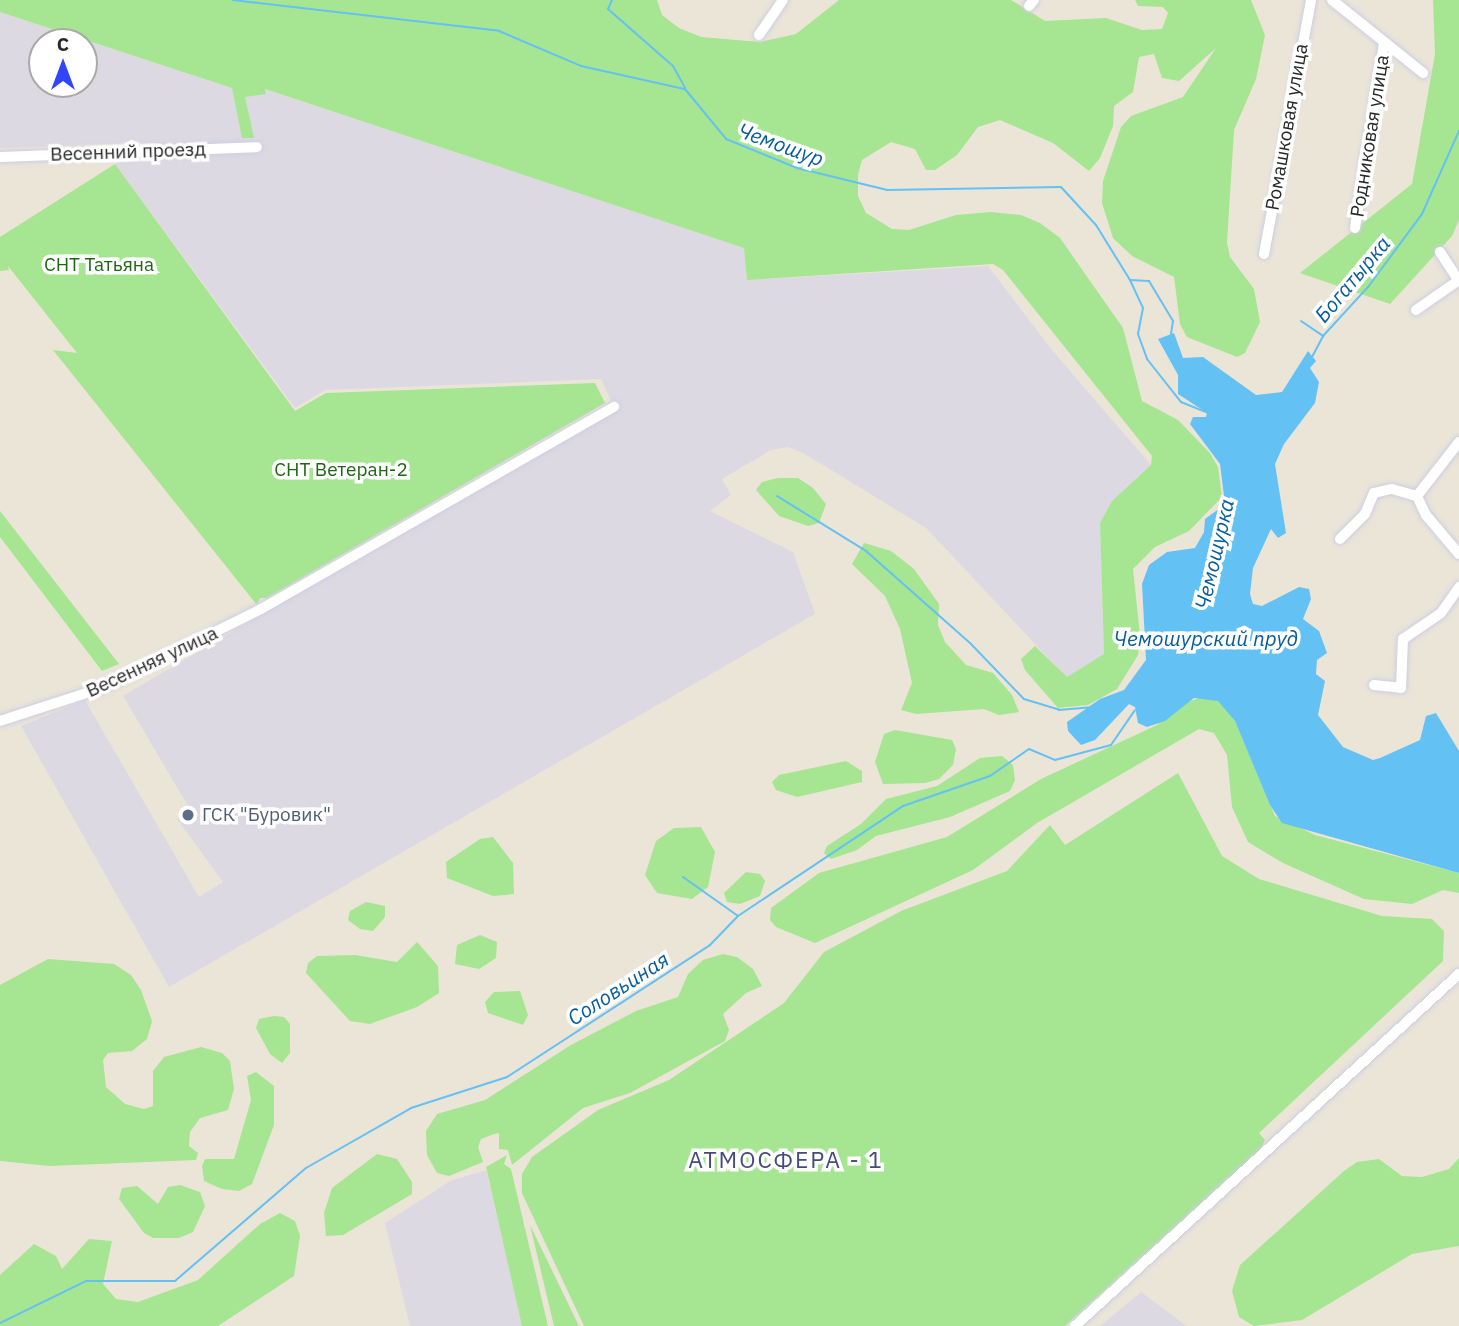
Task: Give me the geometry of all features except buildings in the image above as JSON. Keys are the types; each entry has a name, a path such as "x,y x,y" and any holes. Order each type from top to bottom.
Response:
{"street":[{"path":"759,35 783,0"},
{"name":"Ромашковая улица","path":"1264,254 1311,0"},
{"path":"1332,0 1423,73"},
{"name":"Родниковая улица","path":"1355,228 1384,43"},
{"name":"Весенний проезд","path":"0,157 257,147"},
{"path":"1416,310 1459,281 1440,252"},
{"name":"Весенняя улица","path":"0,721 102,688 261,609 614,407"},
{"path":"1418,496 1459,442"},
{"path":"1340,539 1365,514 1374,493 1402,489 1418,496 1426,515 1459,554"},
{"path":"1374,685 1401,688 1403,639 1441,613 1459,587"},
{"path":"1075,1326 1459,974"}],"shaded area":[{"path":"0,12 49,28 28,28 28,98 98,98 98,44 232,88 253,137 245,97 265,94 264,89 744,248 747,280 988,266 1052,350 1151,465 1112,501 1100,523 1104,654 1067,678 926,528 805,454 788,447 771,450 722,479 731,495 710,511 793,552 815,614 169,987 21,726 85,700 199,897 223,882 177,819 191,811 123,696 614,407 601,379 325,390 295,408 115,164 132,154 132,143 0,148"},
{"path":"486,1170 523,1326 410,1326 385,1223 450,1181"},
{"path":"1141,1292 1187,1326 1100,1326"}],"green space":[{"path":"0,0 657,0 662,15 679,28 701,37 760,42 796,34 839,0 1011,0 1045,21 1106,18 1142,30 1162,29 1168,13 1163,7 1138,6 1135,0 1251,0 1265,35 1256,79 1234,130 1227,243 1230,257 1254,289 1260,322 1245,353 1237,357 1187,337 1180,324 1174,277 1132,256 1113,238 1102,203 1103,181 1121,127 1131,116 1183,97 1216,48 1179,81 1162,78 1154,54 1139,57 1133,92 1114,106 1113,126 1100,158 1089,171 1053,143 1000,120 978,127 957,155 935,170 926,170 915,149 891,142 862,160 858,175 858,196 866,213 892,229 909,230 956,215 991,212 1021,215 1040,223 1060,238 1123,328 1142,401 1178,420 1210,453 1218,467 1222,497 1189,531 1155,547 1133,569 1140,635 1138,655 1117,689 1088,705 1058,708 1025,670 1021,659 1035,646 1067,677 1104,654 1100,523 1112,501 1151,465 1152,456 1003,270 993,264 747,280 744,248 265,89 266,94 245,97 254,138 242,138 232,88 98,44 98,28 49,28 0,12"},
{"path":"1433,0 1459,0 1459,220 1452,236 1390,304 1300,273 1412,184 1435,54"},
{"path":"115,164 295,411 326,393 595,383 605,403 267,598 260,598 257,605 53,350 77,353 8,266 9,270 0,271 0,237"},
{"path":"778,478 798,478 813,488 826,504 819,523 808,526 779,516 756,490 762,482"},
{"path":"0,511 119,664 102,671 0,537"},
{"path":"864,543 891,551 914,569 939,604 938,625 945,642 966,665 993,673 1012,695 1019,712 999,715 984,709 916,714 901,710 912,683 900,629 885,596 852,564"},
{"path":"1202,697 1219,701 1235,721 1275,816 1315,835 1459,873 1459,893 1443,890 1412,904 1364,899 1283,863 1248,842 1232,807 1227,755 1214,733 1199,729 1037,823 973,870 815,943 776,927 770,920 771,908 819,873 947,837 1041,779 1157,725 1185,703"},
{"path":"895,730 952,740 956,749 953,765 939,779 925,783 883,784 875,762 884,734"},
{"path":"1002,756 1013,765 1015,780 1010,791 950,817 876,836 857,850 831,859 824,853 827,846 861,824 886,799 937,786 980,758"},
{"path":"846,761 862,771 862,782 797,797 776,790 772,782 779,775"},
{"path":"1178,773 1222,856 1259,879 1382,916 1432,919 1444,931 1443,961 1259,1133 1265,1140 1261,1149 1065,1326 584,1326 522,1193 522,1174 532,1157 598,1110 669,1080 784,1003 824,952 901,911 1007,871 1050,825 1065,845"},
{"path":"701,827 715,852 708,887 692,899 657,893 645,875 656,841 674,828"},
{"path":"493,837 513,863 514,894 493,896 447,878 446,862 480,839"},
{"path":"746,872 760,874 765,881 760,896 740,904 727,902 724,893"},
{"path":"366,902 385,906 385,917 373,931 360,929 348,920 350,911"},
{"path":"480,935 497,942 496,958 479,969 455,964 457,945"},
{"path":"417,942 438,966 439,993 417,1007 370,1024 350,1021 306,973 308,963 317,956 355,955 397,962"},
{"path":"723,954 737,957 753,969 762,986 746,993 723,1014 729,1030 725,1041 630,1093 583,1108 512,1165 508,1150 499,1149 499,1133 481,1139 478,1147 483,1162 449,1176 437,1173 427,1155 426,1131 437,1114 485,1100 571,1045 636,1011 678,997 688,974 703,960"},
{"path":"48,959 114,964 131,975 141,990 152,1021 147,1039 132,1051 108,1053 103,1060 106,1087 125,1104 144,1109 153,1106 153,1071 164,1057 201,1047 222,1053 230,1061 234,1089 228,1110 200,1118 190,1132 189,1146 198,1153 196,1160 49,1166 0,1161 0,985"},
{"path":"520,991 528,1015 523,1025 488,1013 485,1002 494,992"},
{"path":"284,1017 290,1024 290,1053 282,1063 270,1054 256,1028 259,1019"},
{"path":"256,1072 274,1086 274,1125 252,1184 239,1191 222,1189 204,1181 202,1166 205,1159 234,1159 251,1100 247,1076"},
{"path":"377,1154 397,1159 412,1182 412,1194 343,1235 326,1236 324,1213 332,1188"},
{"path":"507,1155 504,1164 511,1169 548,1326 522,1326 486,1167"},
{"path":"1459,1158 1459,1246 1412,1254 1302,1320 1254,1326 1239,1317 1232,1291 1240,1265 1344,1171 1357,1162 1379,1159 1402,1176 1422,1177 1449,1169"},
{"path":"180,1185 200,1192 205,1206 193,1232 179,1238 153,1238 144,1233 119,1199 122,1188 137,1186 158,1204 168,1187"},
{"path":"280,1213 295,1221 300,1236 294,1276 218,1326 0,1326 0,1275 34,1244 56,1256 62,1269 89,1239 112,1241 103,1284 116,1299 138,1302 198,1280 260,1224"},
{"path":"530,1225 579,1326 554,1326"}],"water":[{"name":"Чемошурский пруд","path":"1174,333 1183,358 1203,357 1256,395 1282,392 1308,351 1316,361 1310,368 1319,382 1315,403 1284,444 1275,464 1286,533 1278,538 1271,529 1253,568 1250,594 1253,604 1262,606 1299,587 1309,589 1311,599 1303,619 1319,631 1327,653 1317,660 1316,674 1325,681 1318,715 1343,747 1373,760 1380,758 1420,740 1426,716 1436,713 1459,751 1459,873 1282,823 1270,805 1235,721 1218,701 1194,698 1165,721 1147,727 1138,723 1135,707 1129,704 1095,740 1081,745 1068,731 1067,722 1100,699 1124,690 1146,660 1142,584 1149,565 1167,552 1195,548 1204,532 1205,519 1220,508 1224,496 1220,464 1190,424 1193,417 1206,417 1207,413 1178,394 1178,375 1158,339"}],"waterway":[{"name":"Чемошур","path":"233,0 499,31 581,66 685,89 726,139 797,168 887,190 1061,187 1096,225 1130,280 1149,281 1173,321 1171,334"},
{"path":"612,0 608,9 673,66 685,88"},
{"name":"Богатырка","path":"1312,357 1323,336 1368,287 1422,214 1459,131"},
{"path":"1130,280 1143,308 1138,334 1147,359 1181,402 1208,413"},
{"path":"1301,321 1323,336"},
{"path":"777,496 866,551 971,644 1024,699 1059,710 1091,707"},
{"name":"Соловьиная","path":"0,1323 86,1281 175,1281 306,1168 411,1108 507,1077 710,945 738,916 903,806 990,776 1029,749 1055,760 1111,745 1135,710"},
{"path":"683,877 738,916"}],"place":[{"name":"ГСК \"Буровик\"","path":"188,815"}],"district":[{"name":"АТМОСФЕРА - 1","path":"786,1159"}],"park label":[{"name":"СНТ Татьяна","path":"99,265"},
{"name":"СНТ Ветеран-2","path":"341,470"}],"water label":[{"name":"Чемошурка","path":"1214,554"}]}
